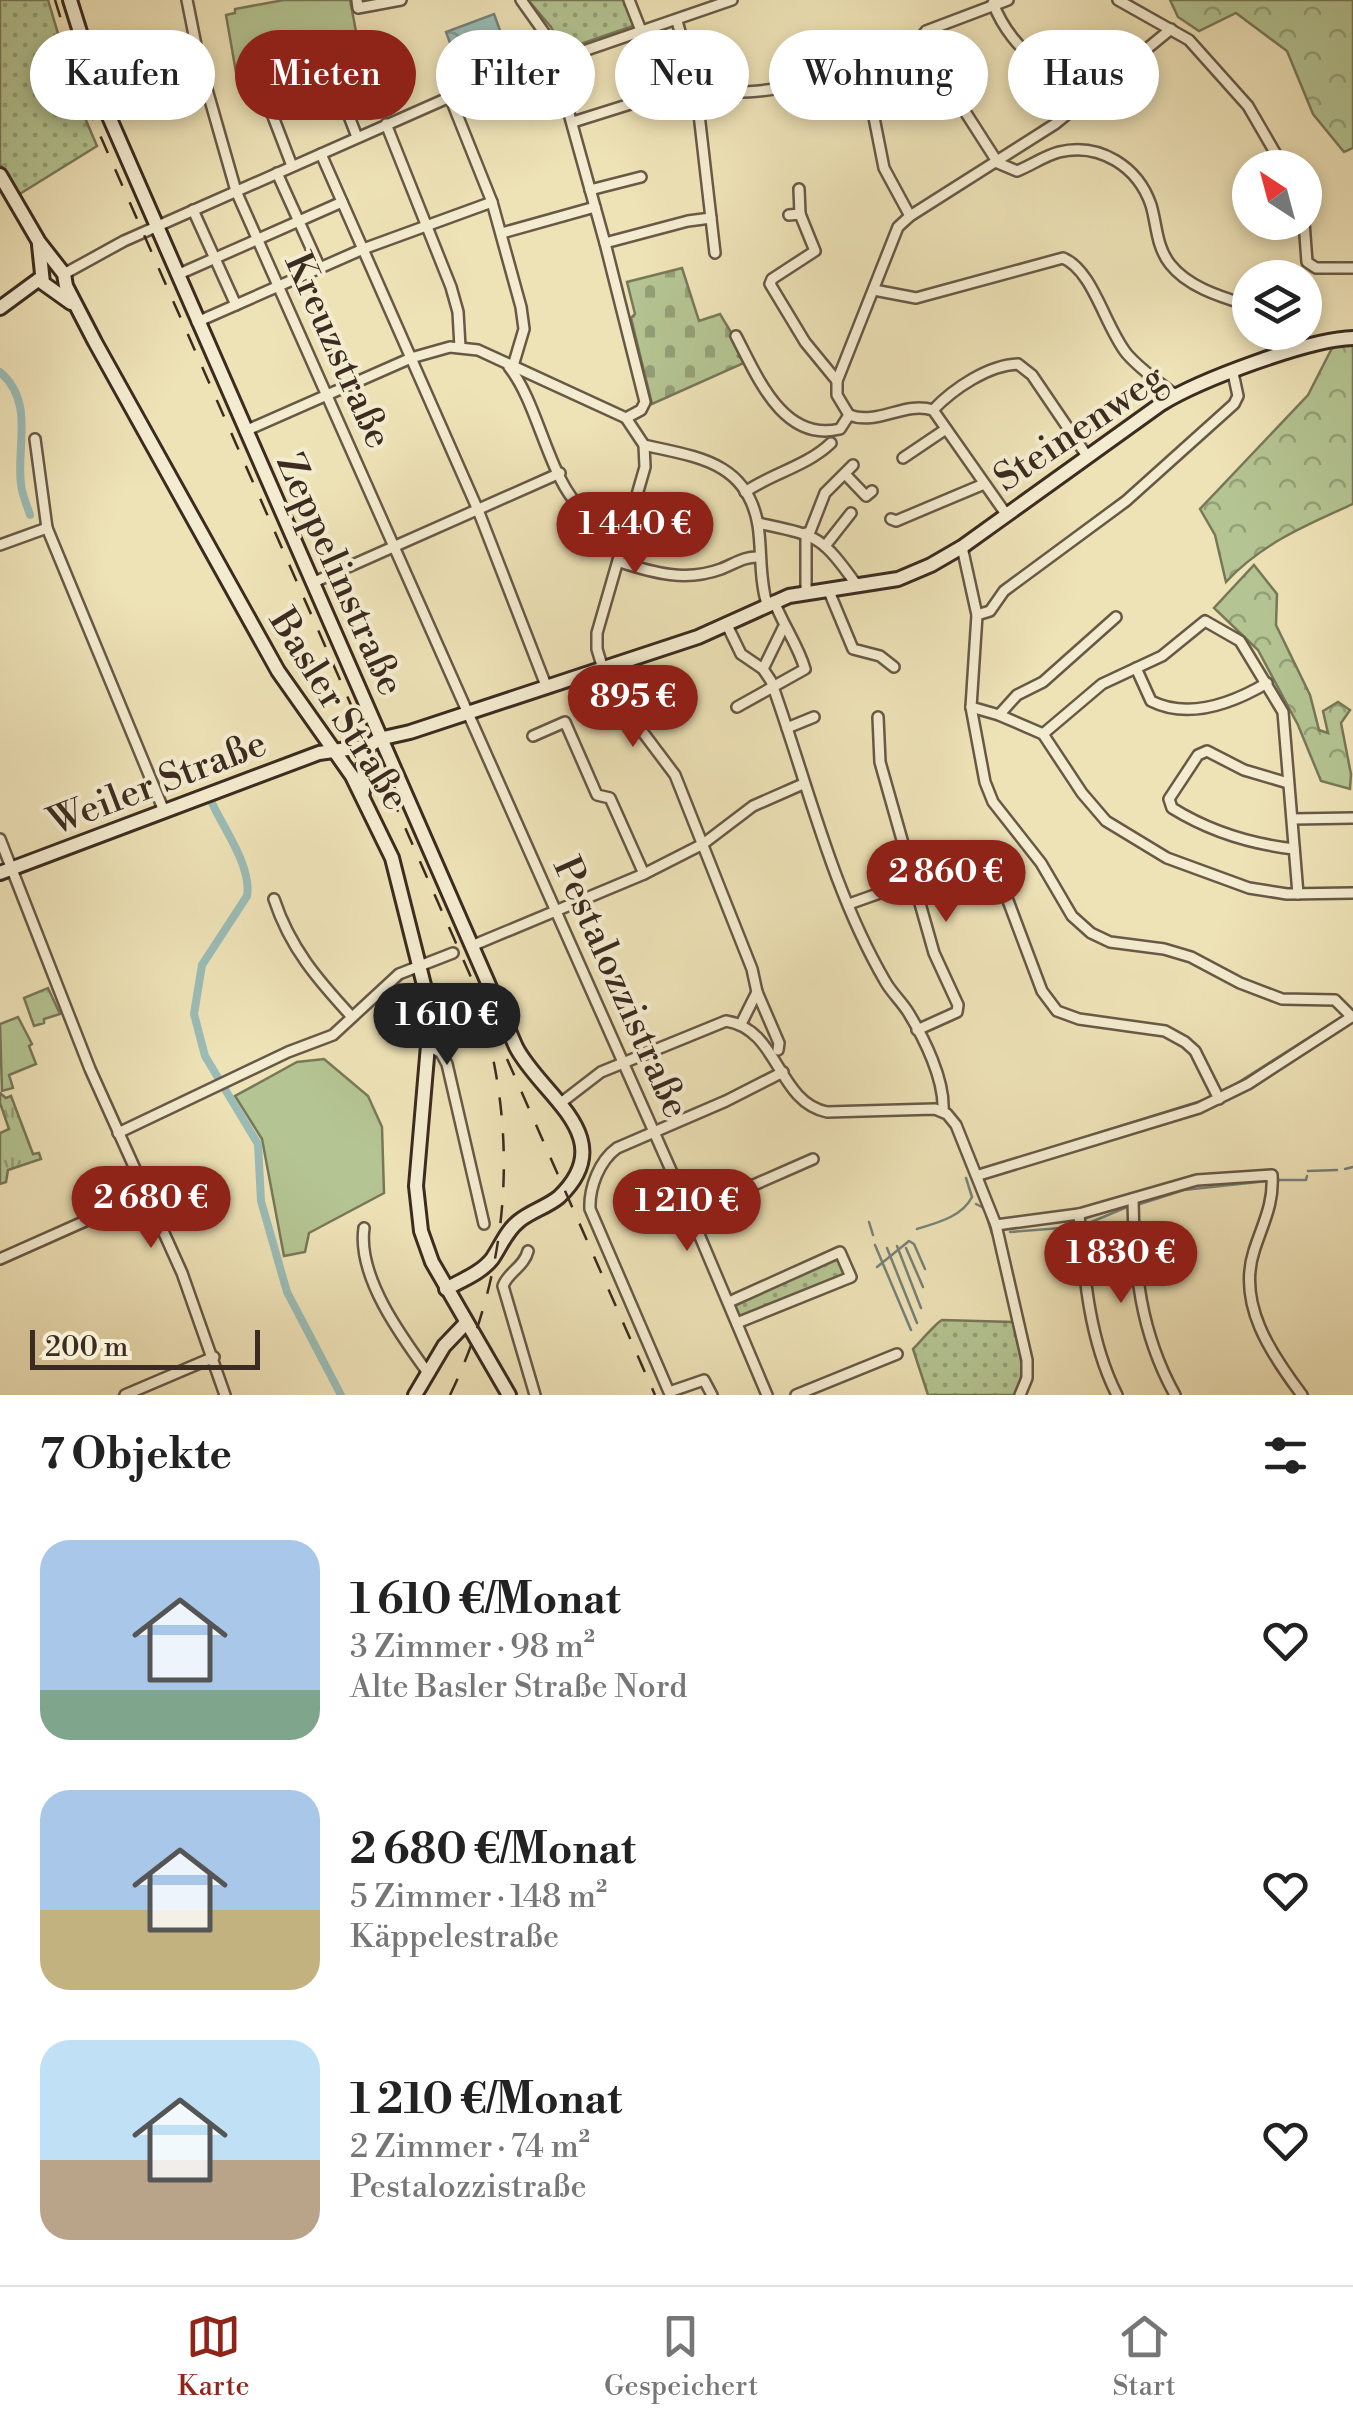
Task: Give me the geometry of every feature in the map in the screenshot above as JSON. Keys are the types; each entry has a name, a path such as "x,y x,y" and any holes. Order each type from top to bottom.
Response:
{"main road":[{"name":"Zeppelinstraße","path":"70,0 97,90 379,738 525,1063 562,1102"},
{"name":"Basler Straße","path":"0,175 62,274 77,308 278,672 335,749 362,795 396,870 428,1000 416,1199 426,1249 510,1395"},
{"name":"Basler Straße","path":"39,242 46,283 77,308"},
{"path":"0,308 46,283 61,288 62,274 49,268 46,283"},
{"name":"Steinenweg","path":"364,747 379,738 387,739 698,637 770,603 806,592 913,574 962,547 1175,396 1232,372 1321,343 1353,338"},
{"path":"362,795 364,747"},
{"name":"Weiler Straße","path":"6,871 335,749 364,747"},
{"path":"446,1288 486,1265 514,1226 552,1202 580,1168 582,1148 577,1128 562,1102"},
{"path":"415,1395 454,1333 466,1323"}],"street":[{"name":"Kreuzstraße","path":"187,0 200,65 236,190 468,713"},
{"path":"357,0 358,8 401,0"},
{"path":"521,0 542,30"},
{"path":"630,0 641,30"},
{"path":"651,30 714,3 732,0"},
{"path":"928,30 993,2 1008,0"},
{"path":"1118,0 1189,40 1248,106 1274,150"},
{"path":"993,2 1008,31"},
{"path":"677,21 679,30"},
{"path":"1159,38 1170,29"},
{"path":"62,274 156,226 436,103"},
{"path":"615,110 573,122 645,402 630,416"},
{"path":"274,120 292,166"},
{"path":"350,120 357,138"},
{"path":"459,120 502,233 524,329 508,363"},
{"path":"699,120 716,253"},
{"path":"874,120 884,168 910,216"},
{"path":"971,120 998,162 1017,171 1046,156 1079,149 1112,158 1132,172 1146,193 1168,262 1200,287 1232,299"},
{"path":"1006,514 933,410 914,407 864,419 849,415 837,395 837,380 898,227 1060,120"},
{"path":"386,124 458,312 460,347"},
{"path":"321,154 478,510 547,688"},
{"path":"277,173 320,268"},
{"path":"590,190 642,177"},
{"path":"798,189 795,214 815,251 770,284 805,342 837,380"},
{"path":"177,276 342,202"},
{"path":"197,322 363,249 492,202"},
{"path":"502,233 595,206"},
{"path":"193,210 236,305"},
{"path":"606,243 711,218"},
{"path":"1306,240 1308,262 1316,268 1353,268"},
{"path":"874,290 916,298 1063,258 1082,270 1106,322 1126,352 1175,396"},
{"path":"736,336 786,416 812,429 840,428 849,415"},
{"path":"244,432 411,358 460,347 478,350 630,416 644,445 645,466 596,641 616,700 675,775 752,969 757,992 779,1043 778,1050"},
{"path":"508,363 573,498 583,511 628,527"},
{"path":"933,410 958,389 991,371 1018,364 1032,375 1088,456"},
{"path":"977,614 990,611 1004,592 1126,501 1234,404 1238,396 1232,372"},
{"path":"528,401 531,387 545,380"},
{"path":"903,458 946,429"},
{"path":"34,439 47,528 164,810"},
{"path":"744,492 769,476 812,459 832,444"},
{"path":"644,445 716,464 730,473 758,523 759,557 770,603 805,669 737,707"},
{"path":"806,592 807,534 825,493 852,465"},
{"path":"312,582 560,473"},
{"path":"845,474 866,496 872,490"},
{"path":"891,518 896,521 984,484"},
{"path":"826,546 851,513"},
{"path":"758,523 807,534 826,546 856,584"},
{"path":"0,546 47,528"},
{"path":"962,547 977,614 971,707 985,782 994,802 1041,863 1072,916 1091,933 1110,942 1164,949 1190,957 1282,999 1335,1000 1353,1017 1219,1099 978,1175"},
{"path":"620,562 689,577 722,569 750,556 759,557"},
{"path":"828,589 853,649 880,656 894,667"},
{"path":"999,714 1017,694 1043,682 1116,617"},
{"path":"1043,734 1102,684 1162,656 1205,622 1240,641 1283,712 1298,894"},
{"path":"726,623 741,654 763,669 774,687 803,784 848,904 886,983 917,1030 943,1095 942,1111"},
{"path":"763,669 783,628"},
{"path":"1136,668 1148,698 1165,707 1216,706 1267,683"},
{"path":"971,707 999,714 1043,734 1092,807 1116,829 1167,858 1249,888 1298,894 1353,893"},
{"name":"Pestalozzistraße","path":"468,713 767,1395"},
{"path":"878,717 880,762 934,954 958,1005 957,1012 917,1030"},
{"path":"788,728 814,718"},
{"path":"533,736 565,722 598,795 610,798 644,874"},
{"path":"1288,783 1244,770 1207,751 1201,752 1169,800 1172,808 1207,827 1294,849"},
{"path":"474,945 644,874 703,844 753,806 803,784"},
{"path":"1293,819 1353,818"},
{"path":"0,839 6,871 182,1273 225,1395"},
{"path":"848,904 914,881"},
{"path":"1007,898 1042,992 1056,1011 1079,1019 1165,1032 1195,1050 1219,1099"},
{"path":"274,899 282,926 305,965 352,1017"},
{"path":"118,1133 288,1052 317,1044 333,1035 399,974 453,953"},
{"path":"741,1024 757,992"},
{"path":"562,1102 587,1080 716,1023 741,1024 763,1042 803,1102 816,1110 942,1111 956,1125 996,1225 1027,1360 1027,1378 1020,1395"},
{"path":"428,1046 441,1053 447,1064 484,1224"},
{"path":"712,1395 704,1380 669,1392 590,1209 594,1184 606,1157 617,1148 783,1072"},
{"path":"690,1213 813,1159"},
{"path":"996,1225 1079,1214 1197,1180 1272,1175 1271,1205 1250,1268 1251,1299 1259,1328 1302,1395"},
{"path":"0,1259 146,1194"},
{"path":"1133,1199 1134,1267 1143,1319 1174,1395"},
{"path":"1079,1214 1088,1299 1102,1357 1117,1395"},
{"path":"364,1228 363,1246 380,1297 428,1372"},
{"path":"528,1251 504,1286 535,1395"},
{"path":"729,1302 840,1252 851,1277 738,1323"},
{"path":"796,1395 897,1354"},
{"path":"131,1394 214,1356"}],"green space":[{"path":"0,0 48,0 57,30 30,30 30,120 86,120 97,146 18,195 0,164"},
{"path":"284,0 350,0 356,30 235,30 235,67 226,15 235,13 235,9"},
{"path":"528,0 625,0 636,25 595,39 595,30 551,27"},
{"path":"1170,0 1353,0 1353,148 1344,152 1313,114 1287,51 1236,13 1199,31 1178,17"},
{"path":"682,268 699,321 720,314 743,352 738,356 746,362 652,404 631,318 635,314 627,282"},
{"path":"1334,344 1353,346 1353,504 1269,546 1226,582 1215,535 1200,509 1308,395"},
{"path":"1254,565 1277,594 1276,625 1310,695 1319,730 1328,733 1323,711 1338,702 1350,710 1341,723 1351,774 1350,789 1321,781 1298,725 1258,650 1214,608"},
{"path":"48,988 60,1014 34,1026 24,998"},
{"path":"18,1017 32,1044 29,1046 36,1064 9,1075 13,1088 2,1091 0,1024"},
{"path":"324,1059 368,1096 382,1127 384,1193 309,1233 305,1252 284,1256 262,1139 235,1096 297,1062"},
{"path":"0,1093 6,1098 11,1096 33,1154 39,1153 41,1159 8,1170 6,1182 0,1184 0,1133 9,1129"},
{"path":"840,1252 851,1277 737,1323 729,1302"},
{"path":"942,1320 1013,1322 1021,1368 1016,1395 928,1395 913,1349"}],"water":[{"path":"494,14 500,30 451,30"}],"waterway":[{"path":"0,372 11,384 21,411 21,484 30,515"},
{"path":"212,803 241,861 247,896 202,965 194,1014 205,1056 258,1144 261,1201 287,1292 341,1395"},
{"path":"1231,1087 1340,1018"},
{"path":"986,1168 1204,1100"},
{"path":"1345,1169 1353,1167"},
{"path":"1308,1171 1337,1170"},
{"path":"1278,1180 1306,1180 1307,1176"},
{"path":"917,1229 948,1218 968,1204 972,1197 966,1178"},
{"path":"1140,1204 1184,1190 1267,1181"},
{"path":"976,1204 984,1208 992,1234"},
{"path":"1084,1225 1127,1207"},
{"path":"869,1222 873,1235"},
{"path":"1010,1232 1074,1227"},
{"path":"877,1267 909,1241 925,1269"},
{"path":"875,1245 911,1330"},
{"path":"897,1246 921,1308"},
{"path":"887,1248 917,1323"},
{"path":"906,1248 923,1287"}],"railway":[{"path":"55,0 89,110 655,1395"},
{"path":"450,1395 483,1311 500,1223 503,1134 490,1045"}]}
